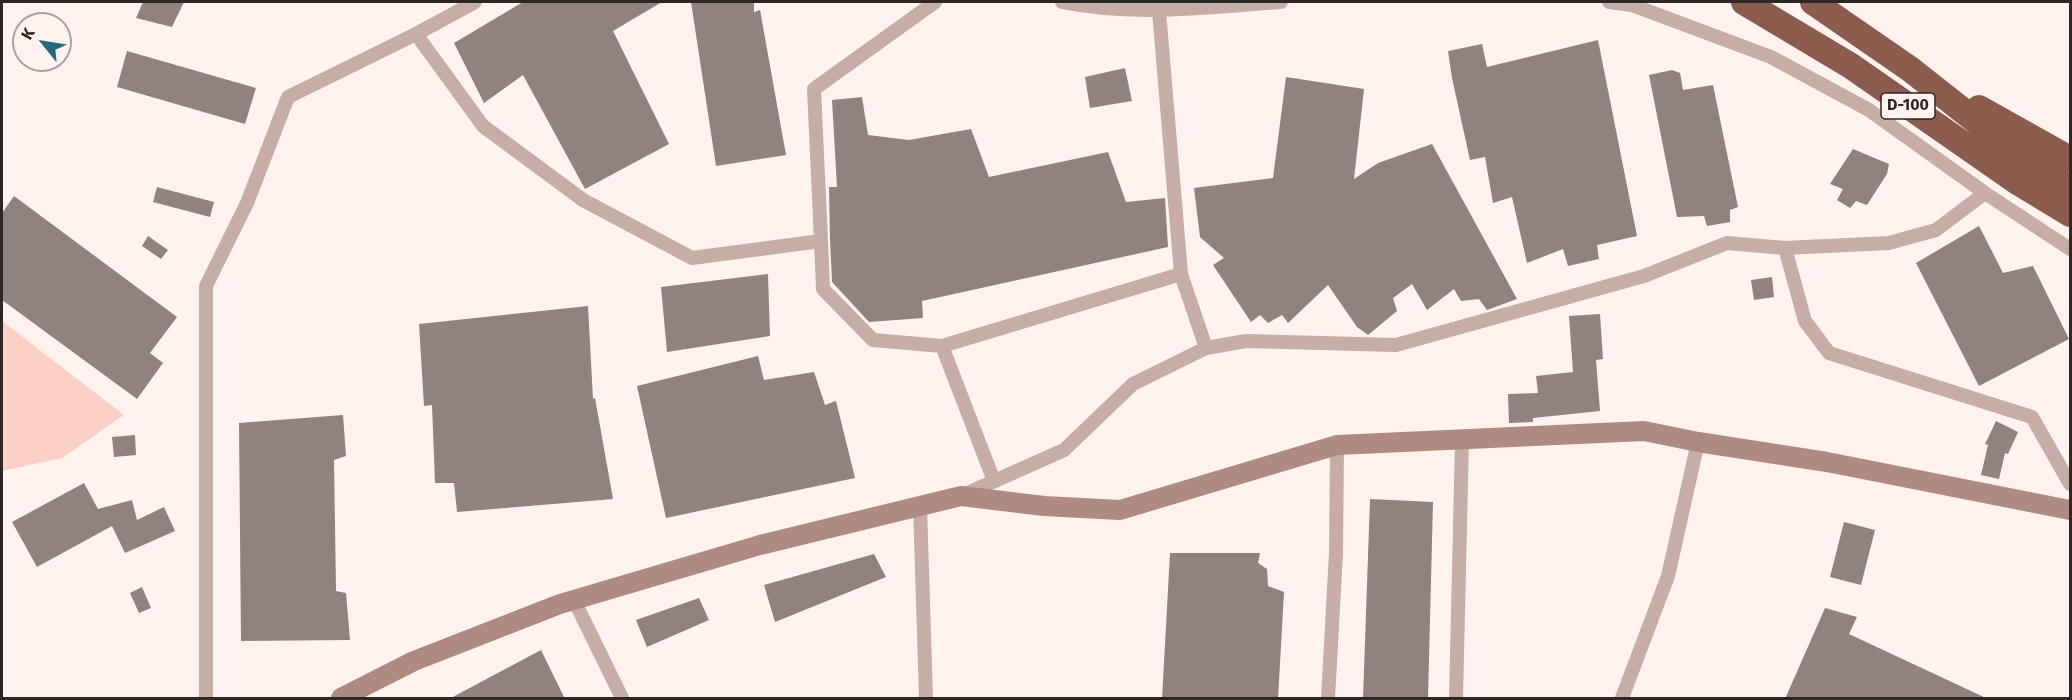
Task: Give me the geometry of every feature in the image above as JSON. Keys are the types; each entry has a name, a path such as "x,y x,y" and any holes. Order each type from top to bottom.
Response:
{"highway":[{"name":"D-100","path":"1744,2 1851,66 2019,183 2070,214"},
{"path":"1814,2 1910,69 2037,169 2070,188"},
{"path":"1910,69 2070,159"}],"street":[{"path":"206,699 206,286 247,203 288,98 475,2"},
{"path":"935,2 814,89 823,289 873,340 942,346 1180,274"},
{"path":"1062,2 1083,6 1159,10 1281,2"},
{"path":"1609,2 1632,5 1771,57 1869,110 1985,193 2070,249"},
{"path":"1159,10 1180,274 1206,348"},
{"path":"416,34 483,126 582,200 692,258 821,241"},
{"path":"341,699 414,661 574,600 760,545 961,496 1064,450 1133,384 1206,348 1246,341 1396,345 1644,276 1727,243 1785,248 1889,243 1935,230 1985,193"},
{"path":"1785,248 1806,321 1828,353 2032,417 2070,484"},
{"path":"942,346 994,481"},
{"path":"961,496 1044,506 1120,510 1337,446 1644,431 1698,442 1827,462 2070,510"},
{"path":"1456,699 1462,440"},
{"path":"1622,699 1668,576 1698,442"},
{"path":"1328,699 1336,553 1337,446"},
{"path":"920,506 926,699"},
{"path":"574,600 622,699"}],"shaded area":[{"path":"2,321 124,415 62,458 2,471"}],"building":[{"path":"143,2 184,2 172,27 136,18"},
{"path":"523,2 662,2 613,31 669,144 585,189 523,75 484,103 454,43"},
{"path":"691,2 754,2 754,12 760,10 786,155 716,166"},
{"path":"1598,40 1637,236 1597,245 1599,259 1568,266 1563,249 1527,263 1512,197 1493,203 1485,157 1470,160 1448,51 1482,44 1487,67"},
{"path":"127,51 256,88 245,124 117,87"},
{"path":"1125,68 1132,101 1090,108 1085,77"},
{"path":"1672,70 1680,73 1683,90 1713,85 1738,207 1730,210 1730,222 1707,226 1704,216 1677,217 1649,75"},
{"path":"1286,77 1364,89 1354,179 1378,163 1432,144 1517,299 1487,310 1479,299 1461,301 1454,289 1427,310 1412,284 1393,298 1397,311 1368,335 1357,327 1328,285 1288,323 1282,315 1268,323 1260,315 1251,322 1213,265 1224,258 1200,237 1194,188 1273,178"},
{"path":"862,97 868,135 909,140 971,129 989,177 1108,152 1126,202 1165,198 1168,247 922,301 923,318 869,322 832,282 830,238 829,187 837,187 832,100"},
{"path":"1853,149 1889,164 1887,174 1867,205 1856,201 1850,208 1837,200 1843,189 1830,184"},
{"path":"157,187 214,202 210,217 153,202"},
{"path":"14,196 177,317 150,353 163,363 137,399 2,300 2,213"},
{"path":"1979,226 2003,273 2033,266 2069,339 1979,386 1916,263"},
{"path":"148,236 168,250 161,259 142,246"},
{"path":"768,274 770,336 667,352 661,287"},
{"path":"1772,277 1774,297 1754,300 1751,280"},
{"path":"588,306 593,399 595,398 613,499 457,512 454,483 435,483 432,405 424,406 419,324"},
{"path":"1600,314 1603,359 1596,360 1600,411 1533,418 1533,422 1509,423 1508,394 1538,393 1536,376 1573,372 1569,316"},
{"path":"758,356 764,380 814,372 825,405 836,401 855,478 666,518 637,386"},
{"path":"343,415 346,456 334,460 336,591 346,593 350,640 241,641 239,423"},
{"path":"1996,421 2018,432 2008,454 2005,453 1999,479 1981,475 1988,445 1985,444"},
{"path":"135,435 136,455 114,457 112,437"},
{"path":"84,483 98,509 132,500 137,520 164,507 175,531 125,553 112,526 37,567 12,522"},
{"path":"1370,499 1433,502 1428,699 1363,699"},
{"path":"1844,522 1875,530 1861,585 1830,577"},
{"path":"1170,553 1260,553 1258,563 1267,569 1268,586 1284,592 1278,699 1162,699"},
{"path":"874,554 886,577 775,622 764,585"},
{"path":"142,587 151,608 139,613 130,593"},
{"path":"699,598 709,620 647,647 636,620"},
{"path":"1825,608 1857,617 1849,634 1988,699 1785,699"},
{"path":"541,650 565,699 449,699"}]}
